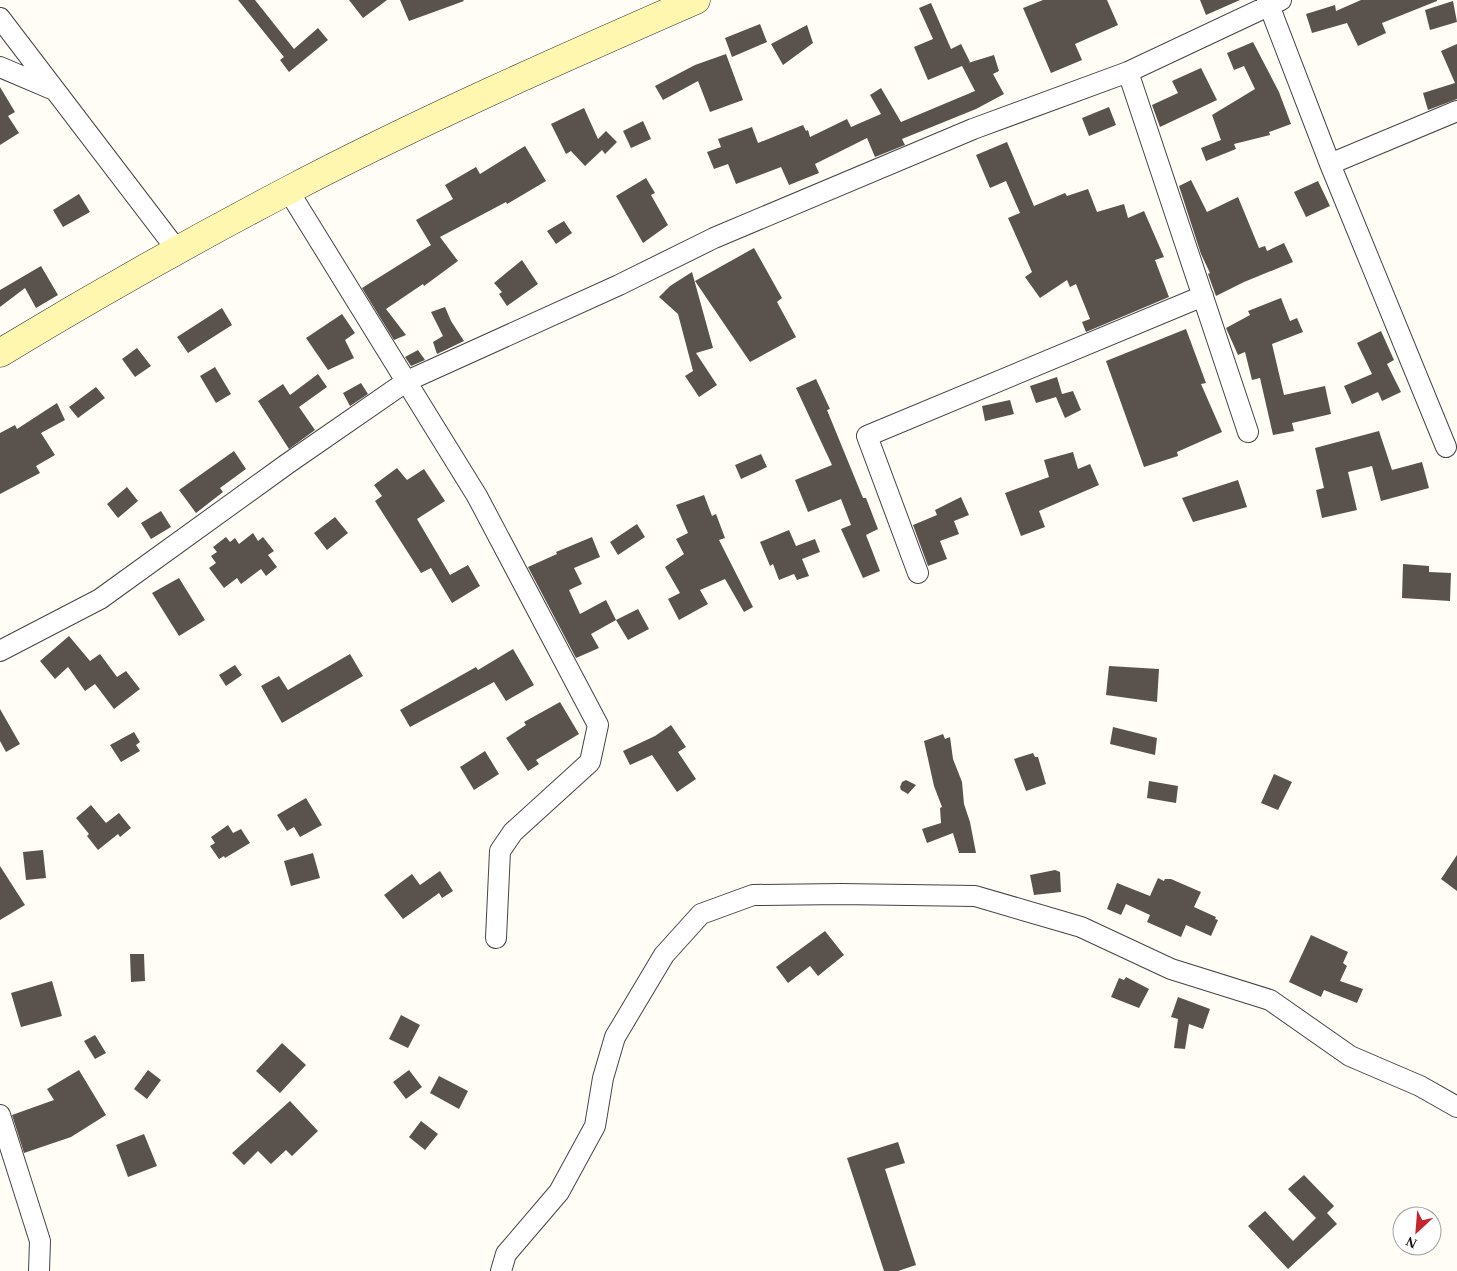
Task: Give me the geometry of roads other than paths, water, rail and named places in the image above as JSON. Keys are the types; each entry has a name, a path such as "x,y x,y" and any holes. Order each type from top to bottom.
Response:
{"main road":[{"path":"0,353 119,281 288,190 533,72 696,0"}],"street":[{"path":"0,651 100,599 287,464 407,381 619,285 714,238 973,128 1128,72 1272,2 1330,164 1446,448"},
{"path":"0,18 177,250"},
{"path":"0,66 56,91"},
{"path":"1128,72 1248,432"},
{"path":"1330,164 1457,111"},
{"path":"288,190 477,496 598,725 590,762 513,832 500,851 496,938"},
{"path":"918,573 866,436 1203,296"},
{"path":"501,1271 506,1254 558,1192 595,1126 603,1078 615,1037 664,955 700,914 753,895 975,896 1081,927 1171,969 1270,1000 1350,1056 1420,1086 1457,1107"},
{"path":"0,1115 40,1241 39,1271"}]}
